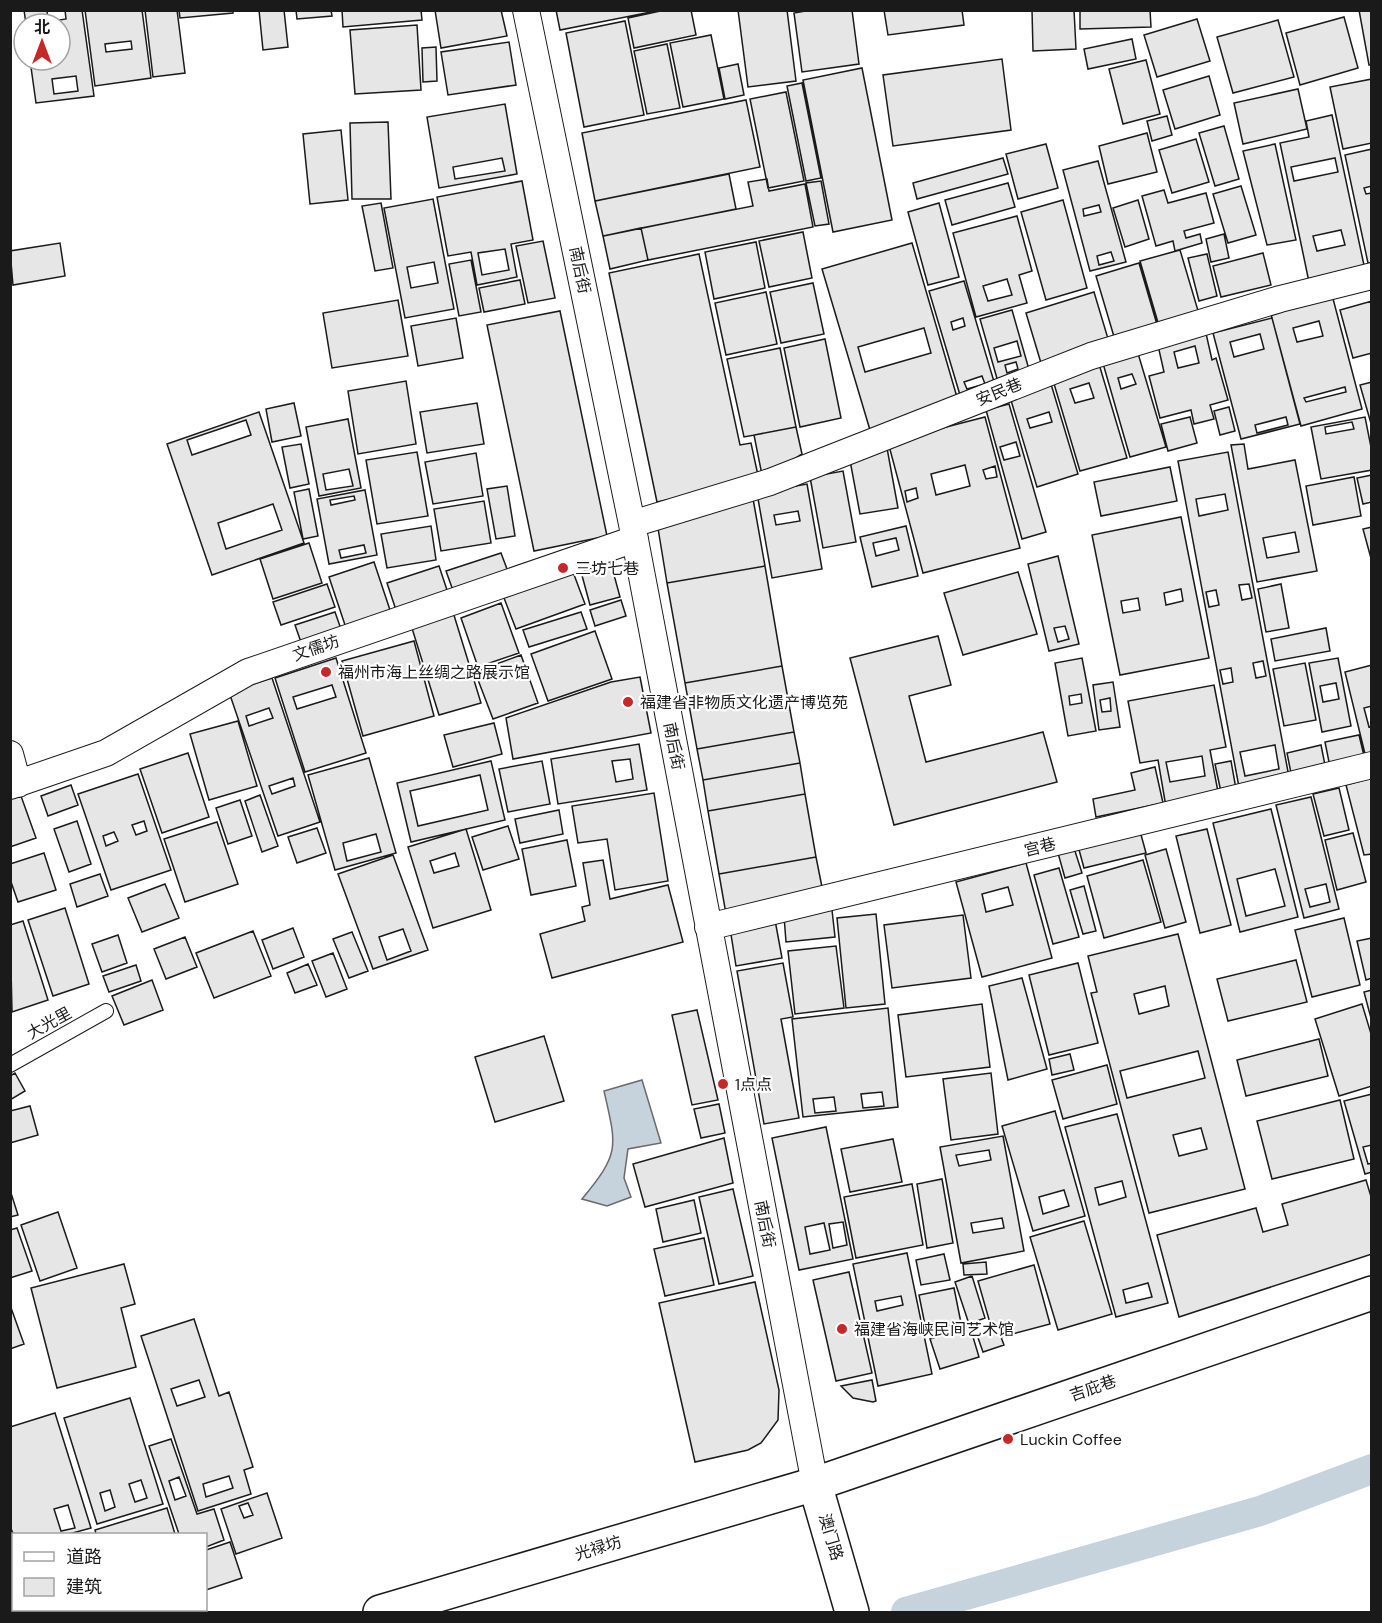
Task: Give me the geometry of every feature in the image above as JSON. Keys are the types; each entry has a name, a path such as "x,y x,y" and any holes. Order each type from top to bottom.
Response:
{"street":[{"name":"南后街","path":"526,10 634,532 815,1484"},
{"name":"安民巷","path":"634,532 770,482 1091,356 1225,315 1371,276"},
{"name":"文儒坊","path":"14,785 106,753 248,672 634,532"},
{"path":"10,754 14,785"},
{"name":"宫巷","path":"708,927 1371,765"},
{"name":"吉庇巷","path":"815,1484 1371,1293"},
{"name":"澳门路","path":"815,1484 849,1602"},
{"name":"光禄坊","path":"380,1612 815,1484"}],"lane":[{"name":"大光里","path":"10,1065 106,1011"}],"shaded area":[{"path":"642,1080 661,1143 628,1149 624,1178 631,1197 607,1206 582,1199 603,1171 612,1149 613,1138 604,1091"}],"building":[{"path":"24,10 47,10 47,12 24,12"},
{"path":"65,10 82,10 94,96 36,103 32,72 72,72 72,12 65,12","holes":["76,76 78,91 54,94 52,79"]},
{"path":"85,10 142,10 151,78 95,86","holes":["131,41 132,49 106,52 105,44"]},
{"path":"145,10 177,10 185,73 153,77"},
{"path":"179,10 233,10 233,13 180,18"},
{"path":"259,10 284,10 288,47 263,50"},
{"path":"296,10 331,10 332,16 297,19"},
{"path":"342,10 421,10 422,20 343,27"},
{"path":"435,10 501,10 507,36 441,48"},
{"path":"556,10 656,10 656,11 560,30"},
{"path":"665,10 691,10 696,35 634,48 628,18"},
{"path":"738,10 787,10 796,81 748,87"},
{"path":"811,10 852,10 859,64 802,72 794,13"},
{"path":"884,10 962,10 964,25 888,35"},
{"path":"1032,10 1074,10 1076,49 1033,51"},
{"path":"1080,10 1150,10 1151,27 1080,29"},
{"path":"1359,10 1372,10 1372,65 1369,65"},
{"path":"1344,17 1358,68 1300,85 1286,33"},
{"path":"1197,19 1210,61 1157,77 1144,35"},
{"path":"1278,20 1294,77 1233,93 1217,37"},
{"path":"625,21 644,115 584,127 566,33"},
{"path":"417,25 421,90 355,94 350,30"},
{"path":"711,35 724,99 683,107 670,43"},
{"path":"1132,39 1136,59 1088,69 1084,49"},
{"path":"509,42 516,85 448,95 441,52"},
{"path":"667,44 680,108 647,114 634,51"},
{"path":"436,47 437,81 423,82 422,48"},
{"path":"1002,59 1011,130 893,146 883,75"},
{"path":"1146,60 1160,114 1123,124 1109,69"},
{"path":"738,64 744,95 725,99 719,68"},
{"path":"862,68 892,220 833,232 803,80"},
{"path":"1209,76 1220,115 1175,129 1163,90"},
{"path":"1372,79 1372,143 1343,149 1330,87"},
{"path":"802,83 821,178 806,181 787,86"},
{"path":"1298,89 1307,129 1243,144 1234,103"},
{"path":"786,92 804,181 768,188 750,99"},
{"path":"746,100 760,167 595,201 582,133"},
{"path":"505,104 517,174 439,188 427,117","holes":["502,158 505,171 455,179 453,167"]},
{"path":"1332,115 1365,270 1309,282 1280,143 1309,137 1306,121","holes":["1335,158 1338,172 1294,181 1291,167","1341,230 1345,245 1317,251 1313,236"]},
{"path":"1167,116 1172,135 1152,141 1147,121"},
{"path":"388,122 391,199 352,199 350,123"},
{"path":"1224,126 1239,179 1215,186 1199,133"},
{"path":"341,130 348,200 310,204 303,134"},
{"path":"1147,133 1157,172 1108,184 1099,146"},
{"path":"1196,139 1209,182 1172,193 1159,150"},
{"path":"1046,144 1058,188 1018,199 1006,154"},
{"path":"1275,144 1296,240 1267,245 1243,151"},
{"path":"1372,149 1372,186 1364,188 1366,194 1372,193 1372,263 1368,263 1345,155"},
{"path":"1003,158 1008,174 917,199 913,183"},
{"path":"1098,161 1126,262 1090,271 1063,170","holes":["1099,205 1101,212 1084,216 1083,209","1111,252 1114,261 1099,265 1097,256"]},
{"path":"729,174 736,209 603,236 595,201"},
{"path":"767,179 769,191 805,184 813,227 648,260 641,228 753,206 748,182"},
{"path":"522,181 533,240 511,244 517,277 477,285 471,252 448,256 437,197","holes":["505,249 509,270 482,275 478,253"]},
{"path":"821,181 829,224 815,226 806,183"},
{"path":"1008,183 1015,207 952,225 945,200"},
{"path":"1241,186 1256,235 1228,243 1213,194"},
{"path":"1164,190 1168,203 1206,193 1214,223 1184,231 1186,238 1200,234 1202,243 1175,251 1173,241 1156,246 1142,196"},
{"path":"433,199 454,309 405,318 384,208","holes":["434,262 438,283 411,288 407,267"]},
{"path":"1063,200 1087,288 1046,300 1021,212"},
{"path":"1138,200 1149,239 1125,247 1113,208"},
{"path":"381,203 393,268 375,271 362,206"},
{"path":"939,203 959,277 928,285 908,212"},
{"path":"1017,216 1032,271 1019,275 1027,303 976,317 953,233","holes":["1007,279 1012,295 988,301 983,286"]},
{"path":"641,228 648,260 610,269 603,236"},
{"path":"803,232 812,278 769,287 759,241"},
{"path":"1224,234 1229,258 1211,262 1206,239"},
{"path":"543,241 555,298 528,303 516,246"},
{"path":"756,242 765,288 714,299 705,252"},
{"path":"60,243 65,276 13,285 10,251"},
{"path":"912,243 959,404 870,430 822,269","holes":["924,328 931,353 865,372 858,347"]},
{"path":"1180,250 1199,314 1159,326 1140,261"},
{"path":"1263,253 1271,285 1221,297 1213,266"},
{"path":"699,254 740,445 751,443 759,480 657,502 609,273"},
{"path":"1207,254 1217,296 1199,301 1188,258"},
{"path":"471,260 481,312 459,316 449,264"},
{"path":"1139,263 1158,328 1115,340 1096,276"},
{"path":"520,280 525,304 484,312 479,288"},
{"path":"964,281 995,385 960,395 929,291","holes":["963,318 965,326 953,330 951,322","982,376 985,384 967,389 964,382"]},
{"path":"813,283 824,334 781,343 770,292"},
{"path":"1331,291 1362,409 1301,426 1269,307","holes":["1319,321 1323,336 1297,342 1293,328","1345,387 1346,392 1306,402 1304,398"]},
{"path":"766,292 777,344 726,355 715,303"},
{"path":"1094,292 1109,342 1041,363 1026,313"},
{"path":"398,300 408,356 332,368 323,313"},
{"path":"1372,301 1372,353 1353,358 1340,310"},
{"path":"1012,310 1030,373 998,382 980,319","holes":["1017,341 1021,356 998,362 994,348","1016,362 1018,369 1007,373 1005,365"]},
{"path":"560,311 607,536 534,551 487,325"},
{"path":"456,318 463,358 418,366 411,326"},
{"path":"1272,318 1300,424 1241,439 1213,333","holes":["1260,334 1264,349 1234,357 1230,342","1286,417 1288,425 1257,433 1255,425"]},
{"path":"1205,329 1212,360 1216,358 1228,400 1210,405 1214,419 1194,424 1191,410 1160,418 1149,376 1164,372 1157,341","holes":["1195,346 1199,363 1178,368 1174,352"]},
{"path":"825,339 841,418 800,427 784,348"},
{"path":"780,348 796,427 744,437 727,359"},
{"path":"1137,350 1166,447 1130,457 1102,360","holes":["1132,374 1136,384 1121,389 1118,378"]},
{"path":"1099,364 1127,458 1080,471 1052,377","holes":["1089,383 1094,398 1075,403 1070,389"]},
{"path":"406,381 416,444 358,454 348,391"},
{"path":"1372,382 1372,427 1360,385"},
{"path":"1051,384 1078,474 1037,487 1010,397","holes":["1049,412 1052,422 1030,428 1027,419"]},
{"path":"294,403 301,436 272,442 266,409"},
{"path":"477,403 484,444 427,453 420,412"},
{"path":"1009,404 1046,532 1022,539 986,410","holes":["1016,442 1020,456 1004,460 1000,447"]},
{"path":"1229,407 1235,431 1220,435 1214,411"},
{"path":"259,412 304,543 212,575 167,444","holes":["246,420 251,435 192,455 187,440","273,504 282,530 226,549 218,523"]},
{"path":"985,417 1020,548 923,573 888,442","holes":["965,465 970,486 936,495 931,474","995,466 997,477 986,479 983,470","916,488 918,498 907,502 905,491"]},
{"path":"1190,417 1197,443 1168,451 1161,424"},
{"path":"1365,417 1372,452 1372,470 1321,479 1311,427","holes":["1352,422 1354,429 1326,434 1325,427"]},
{"path":"348,419 361,488 319,496 306,427","holes":["349,469 353,486 326,490 323,474"]},
{"path":"796,427 802,454 773,473 762,475 754,435"},
{"path":"301,444 309,484 290,488 282,447"},
{"path":"1244,444 1248,469 1295,460 1317,571 1257,582 1231,445","holes":["1295,532 1299,552 1267,558 1263,538"]},
{"path":"887,448 898,508 860,514 849,455"},
{"path":"417,452 428,516 377,524 366,460"},
{"path":"1228,452 1289,777 1239,787 1178,461","holes":["1225,494 1228,510 1199,516 1196,499","1249,584 1252,598 1242,600 1239,585","1216,590 1219,605 1209,607 1206,592","1263,661 1266,676 1256,678 1253,663","1231,668 1233,682 1223,684 1220,670","1275,745 1279,769 1245,776 1240,752"]},
{"path":"476,453 483,496 433,504 425,462"},
{"path":"1170,467 1177,501 1101,516 1094,482"},
{"path":"843,471 856,542 823,548 810,477"},
{"path":"1372,475 1372,502 1363,504 1357,478"},
{"path":"1354,477 1361,516 1313,525 1306,486"},
{"path":"807,484 822,569 772,578 757,493","holes":["798,511 800,521 776,525 774,515"]},
{"path":"507,486 515,536 496,539 487,489"},
{"path":"309,489 318,536 303,539 294,492"},
{"path":"365,490 377,555 329,564 317,499","holes":["354,496 355,500 331,505 330,500","364,545 366,553 341,558 339,550"]},
{"path":"752,493 765,566 667,583 657,522"},
{"path":"484,501 491,543 441,551 434,509"},
{"path":"1181,517 1209,658 1120,675 1092,535","holes":["1181,589 1183,601 1166,605 1164,593","1138,598 1140,610 1123,613 1121,601"]},
{"path":"431,526 436,560 387,568 381,534"},
{"path":"906,526 918,576 872,587 860,537","holes":["896,538 899,550 876,556 873,543"]},
{"path":"1372,527 1372,562 1363,529"},
{"path":"309,543 322,583 273,599 260,559"},
{"path":"501,553 510,577 455,596 446,571"},
{"path":"1058,556 1079,644 1049,651 1028,564","holes":["1065,626 1069,639 1058,642 1054,628"]},
{"path":"610,560 620,597 590,605 580,568"},
{"path":"374,562 392,616 347,631 329,577"},
{"path":"439,566 449,596 397,613 387,583"},
{"path":"765,566 782,666 685,683 667,583"},
{"path":"573,572 585,604 516,629 504,598"},
{"path":"1018,572 1037,634 963,655 944,593"},
{"path":"327,584 335,607 281,625 273,602"},
{"path":"1281,584 1289,628 1266,632 1258,589"},
{"path":"621,600 626,616 595,626 590,610"},
{"path":"501,603 519,653 478,667 461,618"},
{"path":"335,612 342,632 302,645 295,625"},
{"path":"453,612 481,703 439,715 411,625"},
{"path":"581,612 587,629 529,647 523,630"},
{"path":"1326,628 1330,651 1275,661 1271,639"},
{"path":"595,631 612,679 548,701 531,654"},
{"path":"938,636 951,685 909,696 926,762 1043,732 1057,782 894,825 850,658"},
{"path":"414,641 434,716 363,736 342,661"},
{"path":"521,655 538,703 493,719 475,672"},
{"path":"336,658 366,753 305,772 275,678","holes":["332,685 336,697 297,709 293,697"]},
{"path":"1082,658 1096,731 1068,736 1055,663","holes":["1081,694 1082,703 1070,705 1069,696"]},
{"path":"1338,658 1351,726 1322,732 1309,663","holes":["1336,683 1339,699 1323,702 1320,686"]},
{"path":"1305,663 1316,720 1284,726 1273,669"},
{"path":"1372,665 1372,706 1364,708 1369,727 1372,726 1372,756 1366,758 1345,672"},
{"path":"782,666 794,732 697,749 685,683"},
{"path":"640,677 651,733 513,759 506,718 611,682"},
{"path":"272,678 320,822 278,836 229,692","holes":["269,708 273,718 249,726 246,716","293,778 295,786 272,794 269,786"]},
{"path":"1113,682 1120,727 1099,730 1093,685","holes":["1110,698 1111,711 1102,712 1100,700"]},
{"path":"1214,685 1226,747 1210,750 1219,797 1166,807 1158,760 1140,763 1128,701","holes":["1202,756 1205,776 1170,782 1166,762"]},
{"path":"238,721 257,786 209,800 190,734"},
{"path":"494,723 502,754 453,767 444,735"},
{"path":"794,732 800,763 703,780 697,749"},
{"path":"1359,735 1365,760 1330,767 1325,742"},
{"path":"639,744 647,790 558,804 551,759","holes":["630,759 633,779 616,782 612,761"]},
{"path":"1321,745 1326,770 1292,778 1287,753"},
{"path":"188,753 209,817 162,833 140,769"},
{"path":"369,758 396,853 335,870 308,775","holes":["376,834 381,852 347,861 343,843"]},
{"path":"491,761 505,820 411,842 397,783","holes":["480,775 488,810 418,826 410,791"]},
{"path":"542,761 550,804 508,812 499,769"},
{"path":"1231,761 1236,789 1221,792 1215,764"},
{"path":"800,763 805,794 708,811 703,780"},
{"path":"1155,767 1163,803 1096,817 1093,799 1135,790 1131,773"},
{"path":"138,774 171,870 111,890 78,794","holes":["144,821 147,831 136,835 132,825","114,832 118,841 106,846 103,836"]},
{"path":"1372,778 1372,854 1364,855 1346,785"},
{"path":"71,785 78,805 48,816 41,796"},
{"path":"1339,788 1349,830 1324,836 1313,794"},
{"path":"654,793 668,881 615,890 607,839 578,843 572,806"},
{"path":"805,794 816,857 719,874 708,811"},
{"path":"260,795 278,846 262,852 245,801"},
{"path":"21,796 36,838 10,847 10,799"},
{"path":"1311,797 1339,909 1304,918 1276,805","holes":["1326,884 1330,902 1310,907 1305,889"]},
{"path":"240,800 252,836 228,844 216,808"},
{"path":"1271,809 1298,917 1240,932 1213,823","holes":["1275,869 1285,906 1246,916 1237,879"]},
{"path":"559,810 563,834 520,843 515,819"},
{"path":"77,821 91,864 69,872 54,829"},
{"path":"217,822 238,884 185,902 164,839"},
{"path":"508,826 519,859 483,870 472,837"},
{"path":"317,828 326,853 297,863 288,837"},
{"path":"466,829 491,910 433,928 408,847","holes":["455,853 459,866 434,873 430,861"]},
{"path":"1207,829 1231,925 1200,933 1176,836"},
{"path":"1140,831 1146,853 1084,868 1078,846"},
{"path":"1353,833 1366,882 1337,890 1325,840"},
{"path":"567,840 576,886 531,895 522,849"},
{"path":"1074,848 1082,873 1065,878 1058,853"},
{"path":"1166,849 1186,922 1165,928 1145,855"},
{"path":"44,853 56,890 18,902 10,879 10,864"},
{"path":"393,855 428,950 373,969 338,874","holes":["403,929 411,951 387,960 379,937"]},
{"path":"816,857 824,897 726,914 719,874"},
{"path":"603,860 610,899 668,885 683,942 552,978 540,934 585,921 582,907 590,905 583,863"},
{"path":"1143,860 1161,922 1104,938 1087,876"},
{"path":"1026,863 1052,958 982,977 956,882","holes":["1008,887 1013,905 986,912 982,894"]},
{"path":"1059,868 1079,937 1053,944 1034,875"},
{"path":"100,874 108,896 77,907 70,884"},
{"path":"165,884 179,918 142,932 128,898"},
{"path":"1084,886 1096,931 1083,934 1070,890"},
{"path":"65,908 89,984 53,996 28,920"},
{"path":"832,910 835,937 786,942 784,916"},
{"path":"876,914 885,1004 846,1008 837,918"},
{"path":"963,915 971,978 892,988 884,925"},
{"path":"1344,918 1360,985 1312,997 1295,930"},
{"path":"775,920 782,958 736,966 730,928"},
{"path":"23,921 48,1000 12,1012 10,925"},
{"path":"293,928 304,957 273,969 262,940"},
{"path":"253,931 271,976 214,998 196,953"},
{"path":"352,932 368,971 349,978 333,939"},
{"path":"1178,934 1245,1189 1149,1213 1091,993 1097,992 1088,956","holes":["1165,986 1169,1006 1139,1014 1134,994","1198,1051 1205,1078 1127,1098 1120,1071","1201,1128 1207,1149 1179,1156 1173,1135"]},
{"path":"118,935 127,963 102,972 92,944"},
{"path":"185,937 197,967 166,979 154,949"},
{"path":"1372,938 1372,978 1366,980 1357,941"},
{"path":"836,946 844,1008 795,1014 788,951"},
{"path":"333,953 347,989 326,997 312,961"},
{"path":"1296,960 1307,1002 1228,1021 1217,979"},
{"path":"783,963 793,1017 781,1019 799,1118 764,1124 737,971"},
{"path":"1078,963 1098,1043 1049,1055 1029,975"},
{"path":"308,964 317,985 295,993 287,973"},
{"path":"136,965 141,981 109,992 103,976"},
{"path":"1022,978 1047,1069 1008,1080 989,986"},
{"path":"152,980 163,1010 124,1025 112,996"},
{"path":"1372,990 1372,1022 1364,992"},
{"path":"982,1004 990,1067 906,1077 898,1015"},
{"path":"1362,1004 1372,1037 1372,1086 1339,1096 1315,1019"},
{"path":"888,1008 898,1107 803,1117 792,1019","holes":["882,1092 884,1106 863,1108 861,1094","834,1097 836,1111 815,1113 813,1099"]},
{"path":"697,1010 718,1100 692,1105 672,1015"},
{"path":"544,1036 564,1101 495,1122 475,1057"},
{"path":"1319,1039 1328,1076 1246,1096 1237,1060"},
{"path":"1070,1054 1074,1070 1052,1075 1049,1059"},
{"path":"1107,1065 1117,1104 1063,1119 1052,1080"},
{"path":"15,1073 25,1091 10,1100 10,1076"},
{"path":"991,1073 998,1134 951,1140 943,1079"},
{"path":"1372,1094 1372,1145 1363,1147 1368,1164 1372,1163 1372,1172 1365,1174 1344,1101"},
{"path":"1340,1100 1354,1159 1272,1179 1257,1121"},
{"path":"719,1104 725,1133 701,1138 694,1109"},
{"path":"30,1106 38,1135 10,1143 10,1111"},
{"path":"1055,1111 1085,1216 1033,1231 1002,1126","holes":["1064,1190 1069,1206 1043,1214 1039,1197"]},
{"path":"1117,1114 1168,1303 1116,1317 1065,1127","holes":["1122,1181 1126,1197 1099,1205 1095,1188","1148,1283 1152,1297 1126,1303 1123,1290"]},
{"path":"826,1127 853,1259 799,1270 772,1138","holes":["843,1222 847,1245 833,1248 829,1224","824,1223 830,1250 810,1254 805,1227"]},
{"path":"1003,1136 1024,1251 961,1263 940,1147","holes":["989,1150 991,1160 959,1166 956,1155","1002,1218 1004,1228 973,1233 971,1223"]},
{"path":"724,1138 733,1183 645,1207 633,1164"},
{"path":"893,1139 902,1182 850,1192 841,1149"},
{"path":"942,1179 953,1243 927,1248 917,1184"},
{"path":"1366,1180 1372,1200 1372,1254 1179,1317 1157,1235 1256,1208 1263,1232 1288,1225 1282,1204"},
{"path":"912,1184 923,1245 856,1258 844,1197"},
{"path":"733,1189 753,1276 719,1284 699,1197"},
{"path":"10,1190 18,1215 10,1217"},
{"path":"694,1200 701,1233 663,1242 656,1209"},
{"path":"58,1212 77,1268 40,1281 21,1225"},
{"path":"1084,1221 1112,1314 1058,1330 1030,1237"},
{"path":"17,1228 32,1271 10,1278 10,1230"},
{"path":"704,1238 714,1285 665,1296 654,1249"},
{"path":"907,1253 932,1374 878,1386 853,1264","holes":["901,1296 903,1305 877,1311 875,1301"]},
{"path":"944,1254 950,1280 921,1285 916,1260"},
{"path":"986,1262 987,1274 964,1275 963,1264"},
{"path":"124,1264 135,1304 121,1308 136,1367 57,1388 31,1288"},
{"path":"1034,1265 1050,1324 1001,1337 1004,1345 983,1352 977,1335 992,1330 978,1281"},
{"path":"849,1272 872,1373 836,1381 813,1280"},
{"path":"972,1276 985,1318 969,1324 955,1282"},
{"path":"755,1282 779,1390 778,1420 761,1443 748,1450 695,1462 659,1303"},
{"path":"954,1288 961,1323 926,1330 919,1295"},
{"path":"10,1305 24,1344 10,1349"},
{"path":"194,1319 219,1396 229,1392 253,1467 244,1470 251,1494 198,1511 141,1336","holes":["199,1380 205,1397 177,1406 171,1389","229,1476 233,1488 206,1497 203,1484"]},
{"path":"970,1327 979,1357 940,1369 930,1339"},
{"path":"872,1380 876,1401 873,1402 853,1398 841,1386"},
{"path":"130,1398 163,1504 97,1524 64,1418","holes":["141,1480 147,1498 135,1502 129,1484","110,1490 115,1507 105,1511 100,1493"]},
{"path":"55,1413 91,1528 73,1533 13,1533 10,1526 10,1427","holes":["68,1505 75,1528 61,1531 54,1509"]},
{"path":"171,1439 197,1514 214,1509 224,1540 207,1547 207,1533 179,1533 149,1446","holes":["179,1477 186,1496 175,1500 169,1481"]},
{"path":"267,1493 282,1538 236,1554 221,1509","holes":["248,1503 253,1515 244,1518 239,1506"]},
{"path":"167,1508 175,1533 96,1533 95,1530"},
{"path":"230,1542 242,1578 207,1590 207,1550"},
{"path":"38,1611 115,1612 39,1612"},
{"path":"200,1611 200,1612 168,1612"}],"waterway":[{"path":"906,1612 1260,1511 1372,1469"}],"place":[{"name":"三坊七巷","path":"563,568"},
{"name":"福州市海上丝绸之路展示馆","path":"326,672"},
{"name":"福建省非物质文化遗产博览苑","path":"628,702"},
{"name":"1点点","path":"723,1084"},
{"name":"福建省海峡民间艺术馆","path":"842,1329"},
{"name":"Luckin Coffee","path":"1008,1439"}]}
